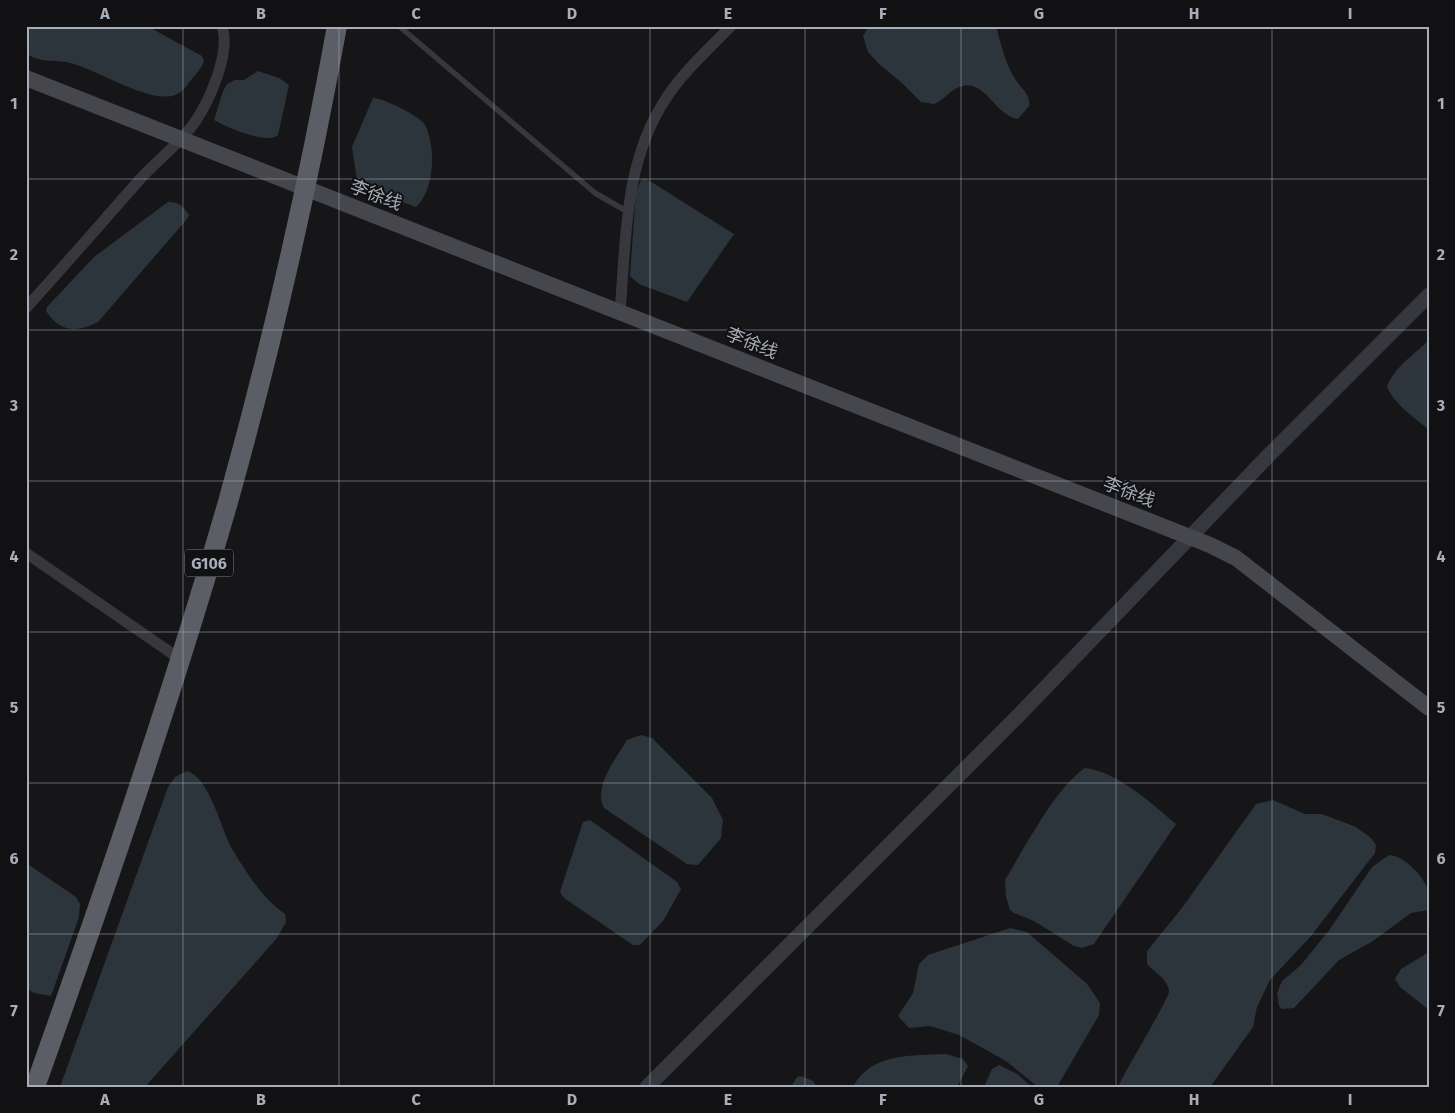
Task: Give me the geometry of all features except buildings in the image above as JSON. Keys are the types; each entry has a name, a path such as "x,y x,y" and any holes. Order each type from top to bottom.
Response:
{"highway":[{"name":"G106","path":"35,1087 114,866 180,659 252,412 305,189 336,26"}],"main road":[{"name":"李徐线","path":"26,78 1190,537 1236,558 1429,708"}],"street":[{"path":"26,308 194,123 213,84 225,50 225,36 222,26"},
{"path":"620,313 628,213 636,168 659,108 678,82 731,26"},
{"path":"647,1087 1020,714 1190,537 1429,295"},
{"path":"26,553 180,659"}],"lane":[{"path":"399,26 595,193 628,213"}],"shaded area":[{"path":"26,26 147,26 202,56 204,61 199,71 180,93 165,97 152,95 125,86 74,64 39,59 26,54"},
{"path":"869,26 996,26 1007,62 1013,76 1028,96 1029,106 1018,119 1010,117 985,93 971,86 959,87 934,104 921,102 868,52 863,36"},
{"path":"258,71 279,78 289,85 278,135 273,138 246,134 214,120 227,84 235,80 244,80"},
{"path":"373,98 401,108 416,117 422,121 429,134 432,156 430,179 427,190 416,207 367,189 357,181 352,147"},
{"path":"645,178 734,234 687,302 639,284 630,276 636,192 641,180"},
{"path":"168,202 175,202 183,207 189,215 187,219 98,322 76,329 63,327 51,318 46,311 47,307 94,257"},
{"path":"1429,340 1429,430 1400,405 1387,387 1390,380 1405,361"},
{"path":"641,735 652,738 712,798 723,820 721,838 698,865 687,864 604,808 601,800 601,791 607,773 627,740"},
{"path":"1085,768 1110,775 1122,782 1176,824 1094,944 1082,948 1074,946 1034,921 1010,910 1006,897 1005,880 1052,804 1074,777"},
{"path":"187,771 202,783 214,805 232,849 262,893 285,914 286,922 277,938 145,1087 60,1087 168,787 175,777"},
{"path":"1273,800 1305,814 1322,814 1356,827 1371,838 1376,845 1375,853 1311,936 1270,980 1257,1007 1253,1027 1210,1087 1118,1087 1169,991 1163,979 1147,964 1147,951 1182,908 1256,804"},
{"path":"590,820 677,882 681,889 663,921 640,945 633,945 564,898 560,892 583,822"},
{"path":"1389,855 1408,863 1419,874 1429,893 1429,910 1411,913 1373,941 1339,960 1294,1008 1282,1009 1279,1006 1277,993 1282,981 1301,965 1330,929 1372,867"},
{"path":"26,863 76,897 80,904 79,917 51,996 34,993 26,988"},
{"path":"1010,928 1027,932 1087,984 1100,1003 1099,1015 1057,1087 1038,1087 1006,1061 959,1035 930,1026 909,1028 898,1016 913,993 919,964 928,955"},
{"path":"1429,952 1429,1010 1400,987 1395,979 1401,969"},
{"path":"946,1054 963,1059 968,1066 957,1087 853,1087 870,1067 882,1062 907,1056"},
{"path":"999,1065 1017,1074 1032,1087 984,1087 992,1069"},
{"path":"801,1076 813,1081 817,1087 791,1087 797,1077"}]}
